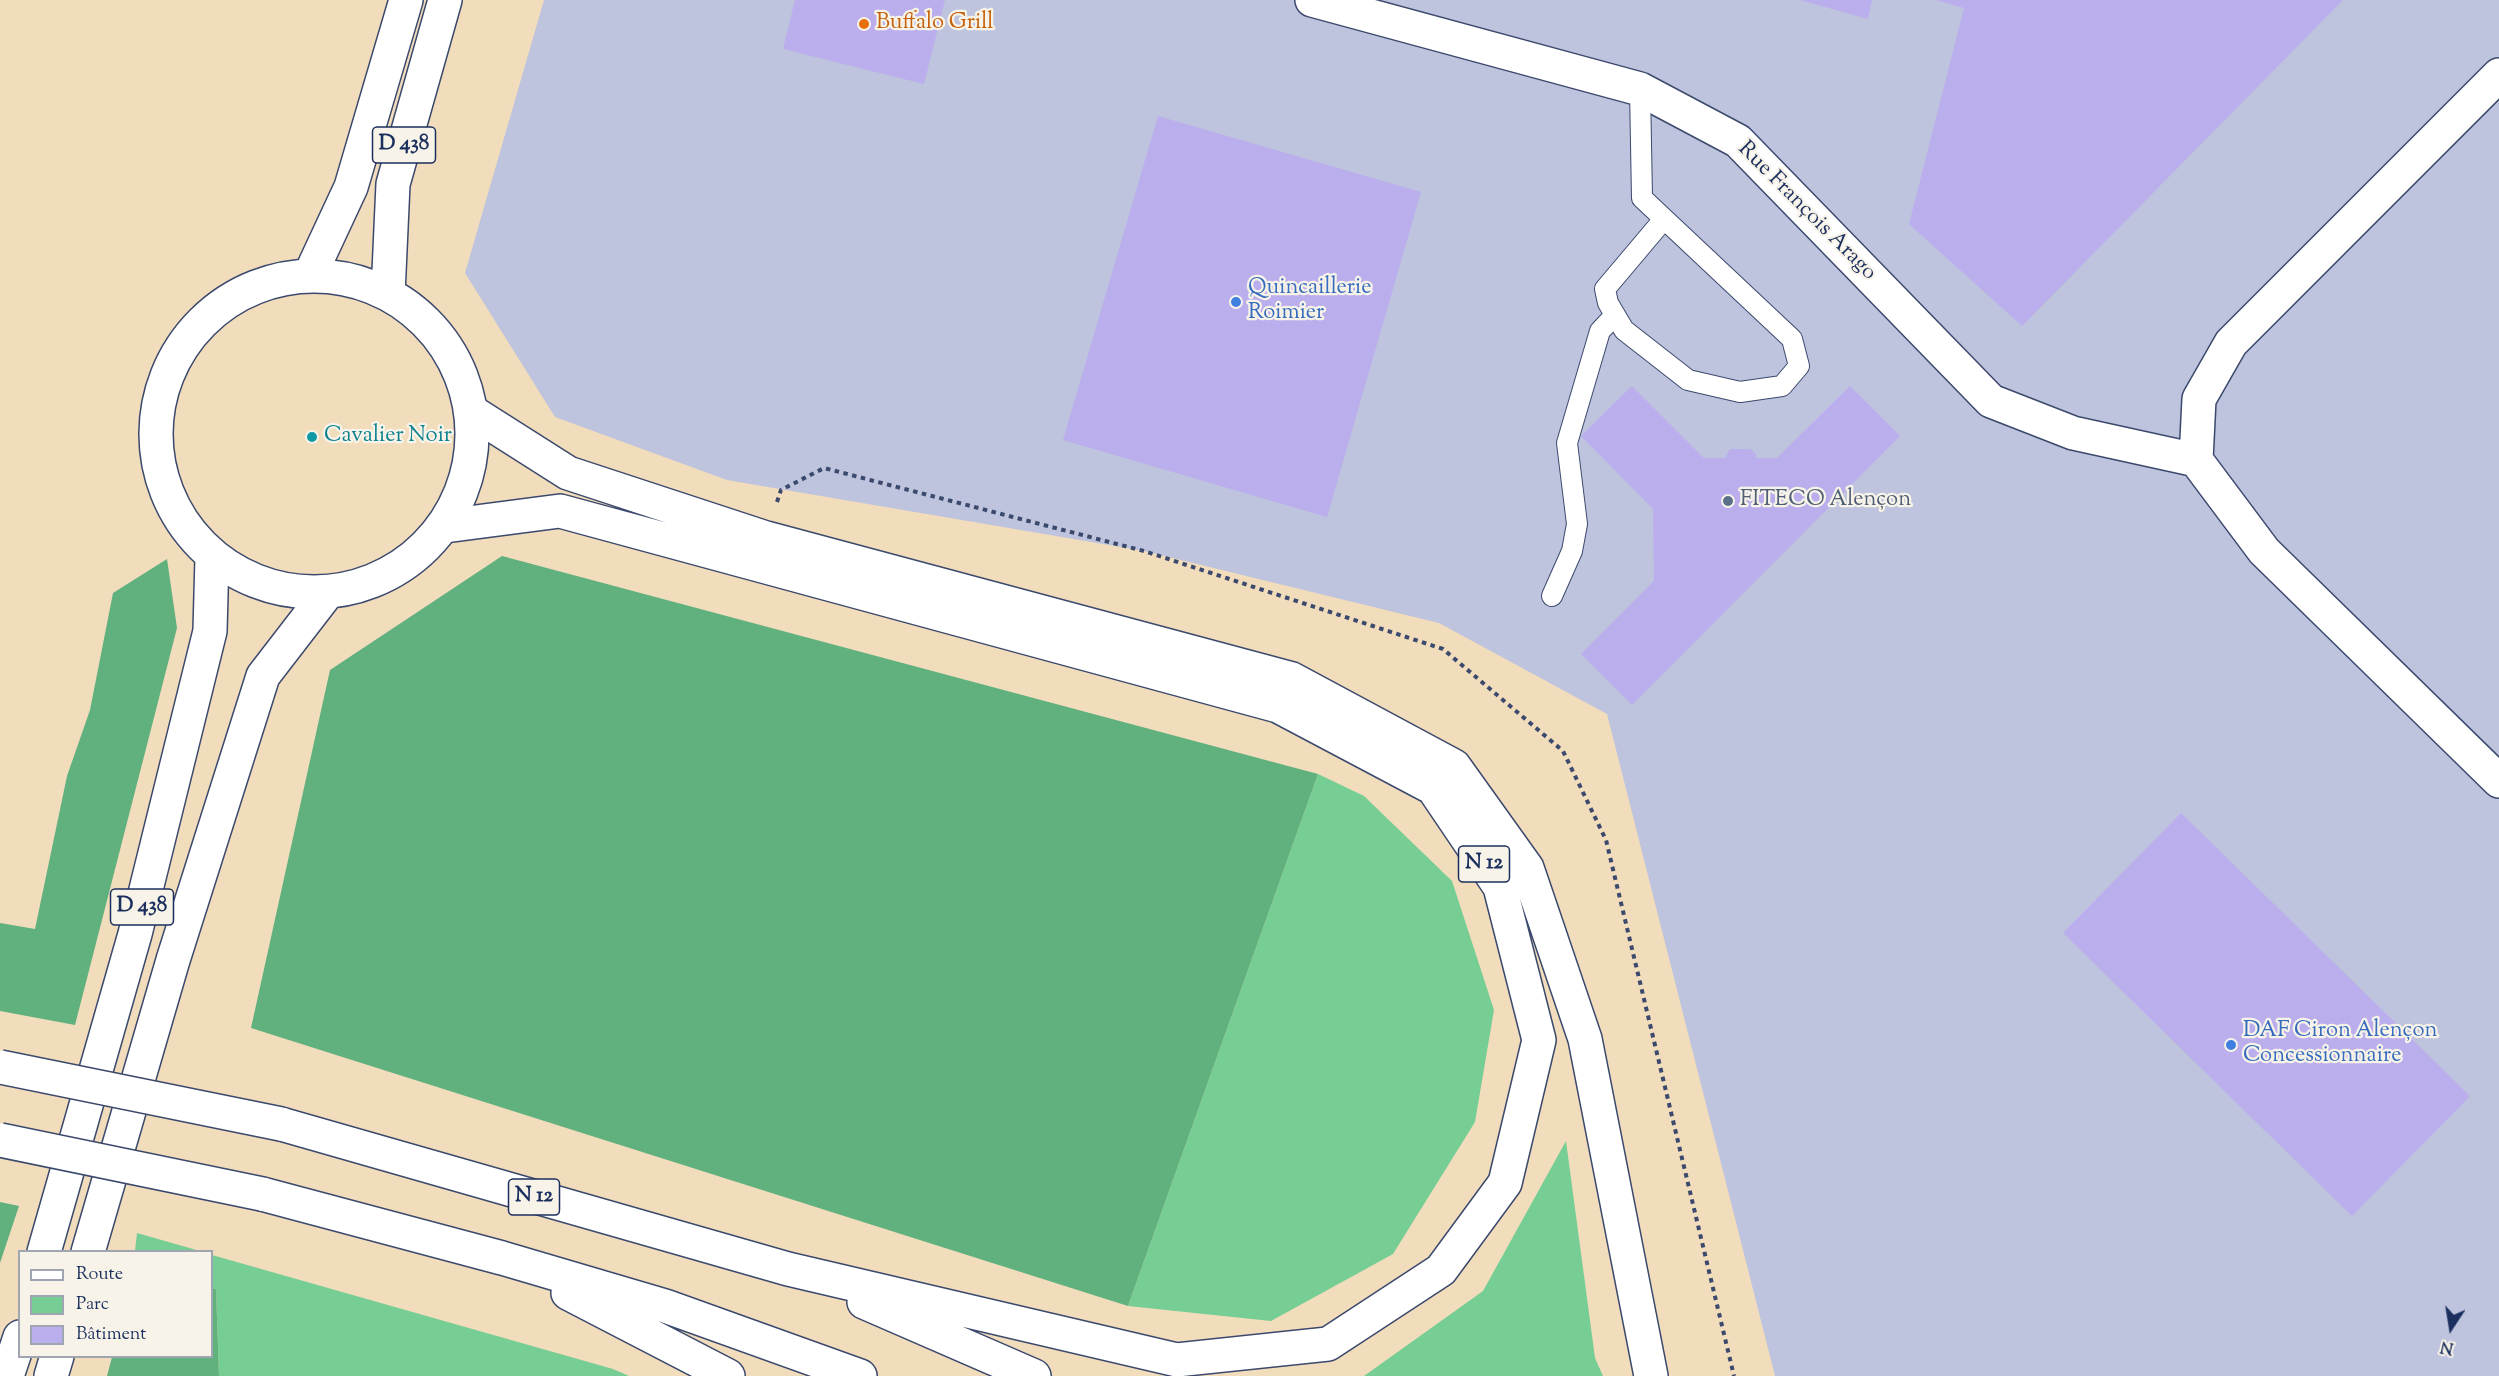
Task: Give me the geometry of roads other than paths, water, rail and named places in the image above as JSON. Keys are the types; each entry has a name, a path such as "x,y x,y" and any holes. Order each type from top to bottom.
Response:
{"main road":[{"name":"D 438","path":"310,275 351,187 406,0"},
{"name":"D 438","path":"388,294 393,184 445,0"},
{"name":"Rue François Arago","path":"1312,0 1640,89 1738,141 1992,401 2073,433 2196,459"},
{"path":"2499,75 2230,343 2199,399 2196,459 2264,551 2499,781"},
{"path":"310,275 351,279 388,294 429,323 458,364 472,412 473,452 464,491 445,526 413,560 372,583 327,593 286,591 247,578 212,556 177,515 157,463 156,408 175,356 209,314 256,286 310,275"},
{"name":"N 12","path":"472,412 568,473 766,538 1292,679 1454,766 1527,868 1585,1038 1651,1376"},
{"name":"N 12","path":"0,1066 281,1124 788,1269 1177,1360 1328,1344 1441,1270 1505,1183 1539,1040 1500,888 1433,788 1278,706 560,511 445,526"},
{"name":"D 438","path":"44,1250 135,934 210,631 212,556"},
{"name":"D 438","path":"88,1250 173,960 263,676 327,593"},
{"path":"0,1140 262,1194 502,1258 665,1306 860,1376"},
{"path":"502,1258 728,1376"},
{"name":"N 12","path":"788,1269 1034,1376"},
{"path":"7,1376 18,1343"},
{"path":"51,1376 56,1358"}],"lane":[{"path":"1640,89 1642,198 1792,339 1798,366 1782,386 1740,392 1688,380 1624,330 1608,303 1605,289 1664,219"},
{"path":"1552,596 1572,551 1577,524 1567,443 1600,331 1615,315"}],"place":[{"name":"Buffalo Grill","path":"864,24"},
{"name":"Quincaillerie Roimier","path":"1236,302"},
{"name":"Cavalier Noir","path":"312,437"},
{"name":"FITECO Alençon","path":"1728,501"},
{"name":"DAF Ciron Alençon Concessionnaire","path":"2231,1045"}]}
